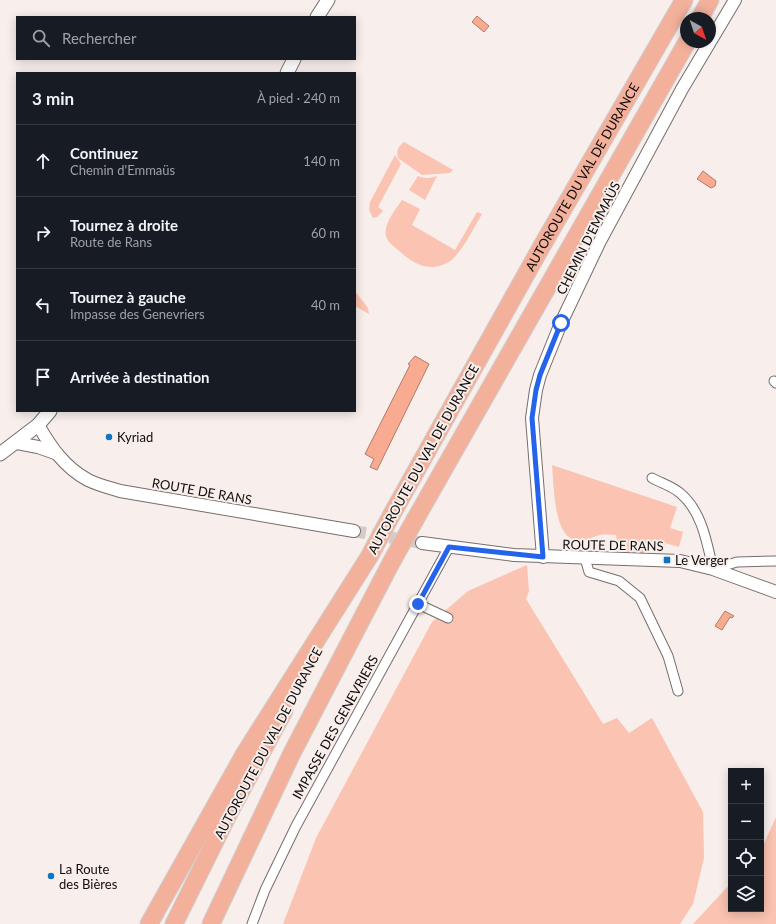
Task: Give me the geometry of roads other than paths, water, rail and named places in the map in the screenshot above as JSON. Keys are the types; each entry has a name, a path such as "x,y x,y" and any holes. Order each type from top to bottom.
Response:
{"highway":[{"name":"AUTOROUTE DU VAL DE DURANCE","path":"174,924 229,813 392,514 543,244 684,0"},
{"path":"703,12 710,0"},
{"name":"AUTOROUTE DU VAL DE DURANCE","path":"211,924 292,753 392,561 683,48"},
{"path":"149,924 245,753 369,557"},
{"path":"221,924 292,753"}],"main road":[{"path":"318,16 328,0"},
{"path":"288,72 294,60"},
{"path":"6,452 38,425 49,412"}],"street":[{"name":"CHEMIN D'EMMAÜS","path":"543,557 532,418 540,375 561,323 599,243 682,89 735,0"},
{"name":"ROUTE DE RANS","path":"38,425 55,453 70,467 88,480 120,491 354,531"},
{"name":"ROUTE DE RANS","path":"6,452 38,447 55,453"},
{"path":"652,478 680,492 691,506 701,524 714,569 737,562 776,561"},
{"name":"ROUTE DE RANS","path":"422,543 543,557 680,561 714,569 776,592"},
{"name":"IMPASSE DES GENEVRIERS","path":"252,924 296,826 449,547"},
{"path":"585,558 588,572 619,581 640,598 668,656 678,691"},
{"path":"418,604 448,618"}],"tunnel":[{"path":"354,531 422,543"}],"place":[{"name":"Kyriad","path":"109,437"},
{"name":"Le Verger","path":"667,560"},
{"name":"La Route des Bières","path":"51,876"}]}
